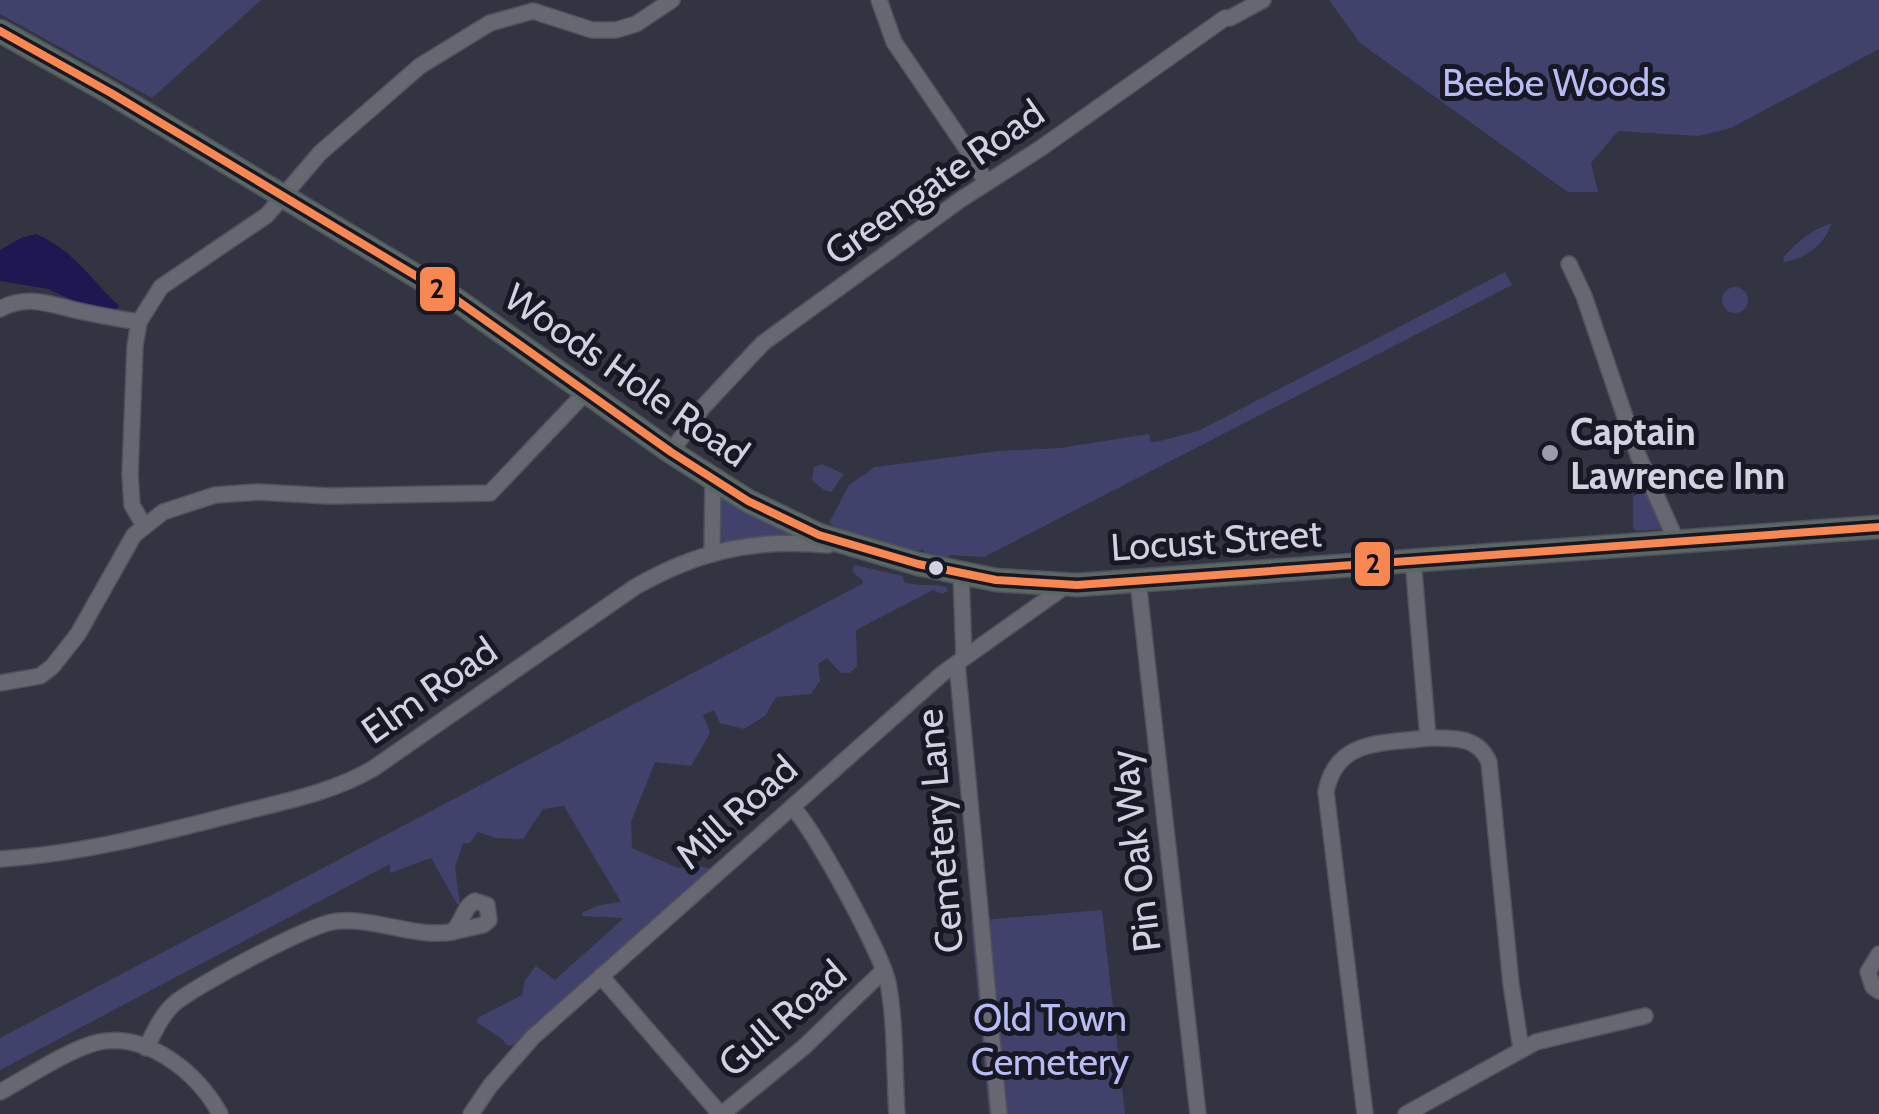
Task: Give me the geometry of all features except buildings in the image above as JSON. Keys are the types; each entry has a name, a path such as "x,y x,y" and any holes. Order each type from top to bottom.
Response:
{"highway":[{"name":"Woods Hole Road","path":"0,32 111,93 458,301 713,480 805,528 918,564"},
{"name":"Locust Street","path":"918,564 961,574 1068,585 1879,527"}],"street":[{"path":"143,524 132,505 130,474 138,322 161,287 251,228 284,197 320,152 420,66 490,23 544,7 592,30 616,30 636,24 672,0"},
{"path":"879,0 894,42 986,183"},
{"name":"Greengate Road","path":"671,452 703,407 763,343 1225,18 1263,0"},
{"path":"1570,264 1638,455 1676,540"},
{"path":"0,309 13,302 34,299 138,322"},
{"path":"0,683 40,676 52,667 78,634 134,535 143,524 163,512 216,496 258,492 330,496 490,493 586,392"},
{"path":"712,552 713,480"},
{"name":"Elm Road","path":"0,859 154,835 284,802 357,778 635,587 680,562 712,552 785,543 874,553"},
{"path":"1413,560 1428,738"},
{"name":"Cemetery Lane","path":"961,574 960,660 998,1114"},
{"name":"Pin Oak Way","path":"1138,581 1198,1114"},
{"name":"Mill Road","path":"471,1114 523,1047 601,976 960,660 1068,585"},
{"path":"1365,1114 1326,792 1332,767 1360,748 1428,738 1468,740 1482,749 1489,762 1521,1049"},
{"path":"792,807 814,838 884,970 890,998 897,1114"},
{"path":"146,1048 161,1020 178,1001 322,924 352,921 434,935 452,932"},
{"path":"1879,954 1868,972 1879,991"},
{"name":"Gull Road","path":"721,1114 804,1047 884,970"},
{"path":"601,976 721,1114"},
{"path":"1406,1114 1536,1042 1645,1016"},
{"path":"0,1092 90,1045 114,1041 146,1048 190,1074 220,1114"}],"green space":[{"path":"0,0 261,0 152,98 0,14"},
{"name":"Beebe Woods","path":"1329,0 1879,0 1879,49 1731,128 1698,136 1618,131 1591,163 1598,192 1568,192 1360,43"},
{"path":"1832,223 1814,249 1784,262 1783,258 1799,241"},
{"path":"1505,272 1512,285 984,557 951,555 945,559 923,554 924,550 889,547 829,523 849,485 875,467 999,451 1060,448 1149,434 1151,442 1156,442 1198,431"},
{"path":"1735,287 1744,291 1748,300 1744,309 1735,313 1726,309 1722,300 1726,291"},
{"path":"822,464 844,474 831,492 812,480 814,467"},
{"path":"1646,488 1662,529 1636,531 1633,497"},
{"path":"721,496 789,532 788,536 721,542"},
{"path":"855,565 903,576 904,582 946,587 948,591 942,594 933,590 856,630 857,666 850,673 841,673 827,658 818,664 820,681 811,694 776,697 765,716 744,729 720,723 714,710 703,715 710,733 691,766 655,762 631,822 632,848 678,868 711,869 515,1046 507,1045 476,1022 479,1017 522,995 525,980 536,966 555,980 624,918 582,916 600,905 621,902 564,806 543,809 523,839 496,838 478,832 470,843 463,843 455,868 460,904 431,858 390,873 390,864 0,1070 0,1038 862,584 852,571"},
{"name":"Old Town Cemetery","path":"1102,910 1125,1114 989,1114 971,921"}],"shaded area":[{"path":"36,234 80,266 119,306 115,311 100,313 48,289 0,281 0,250"}],"transit line":[{"name":"2","path":"0,31 458,301 671,452 748,501 819,535 918,564 996,580 1077,585 1879,527"}],"place":[{"name":"Captain Lawrence Inn","path":"1550,453"}]}
